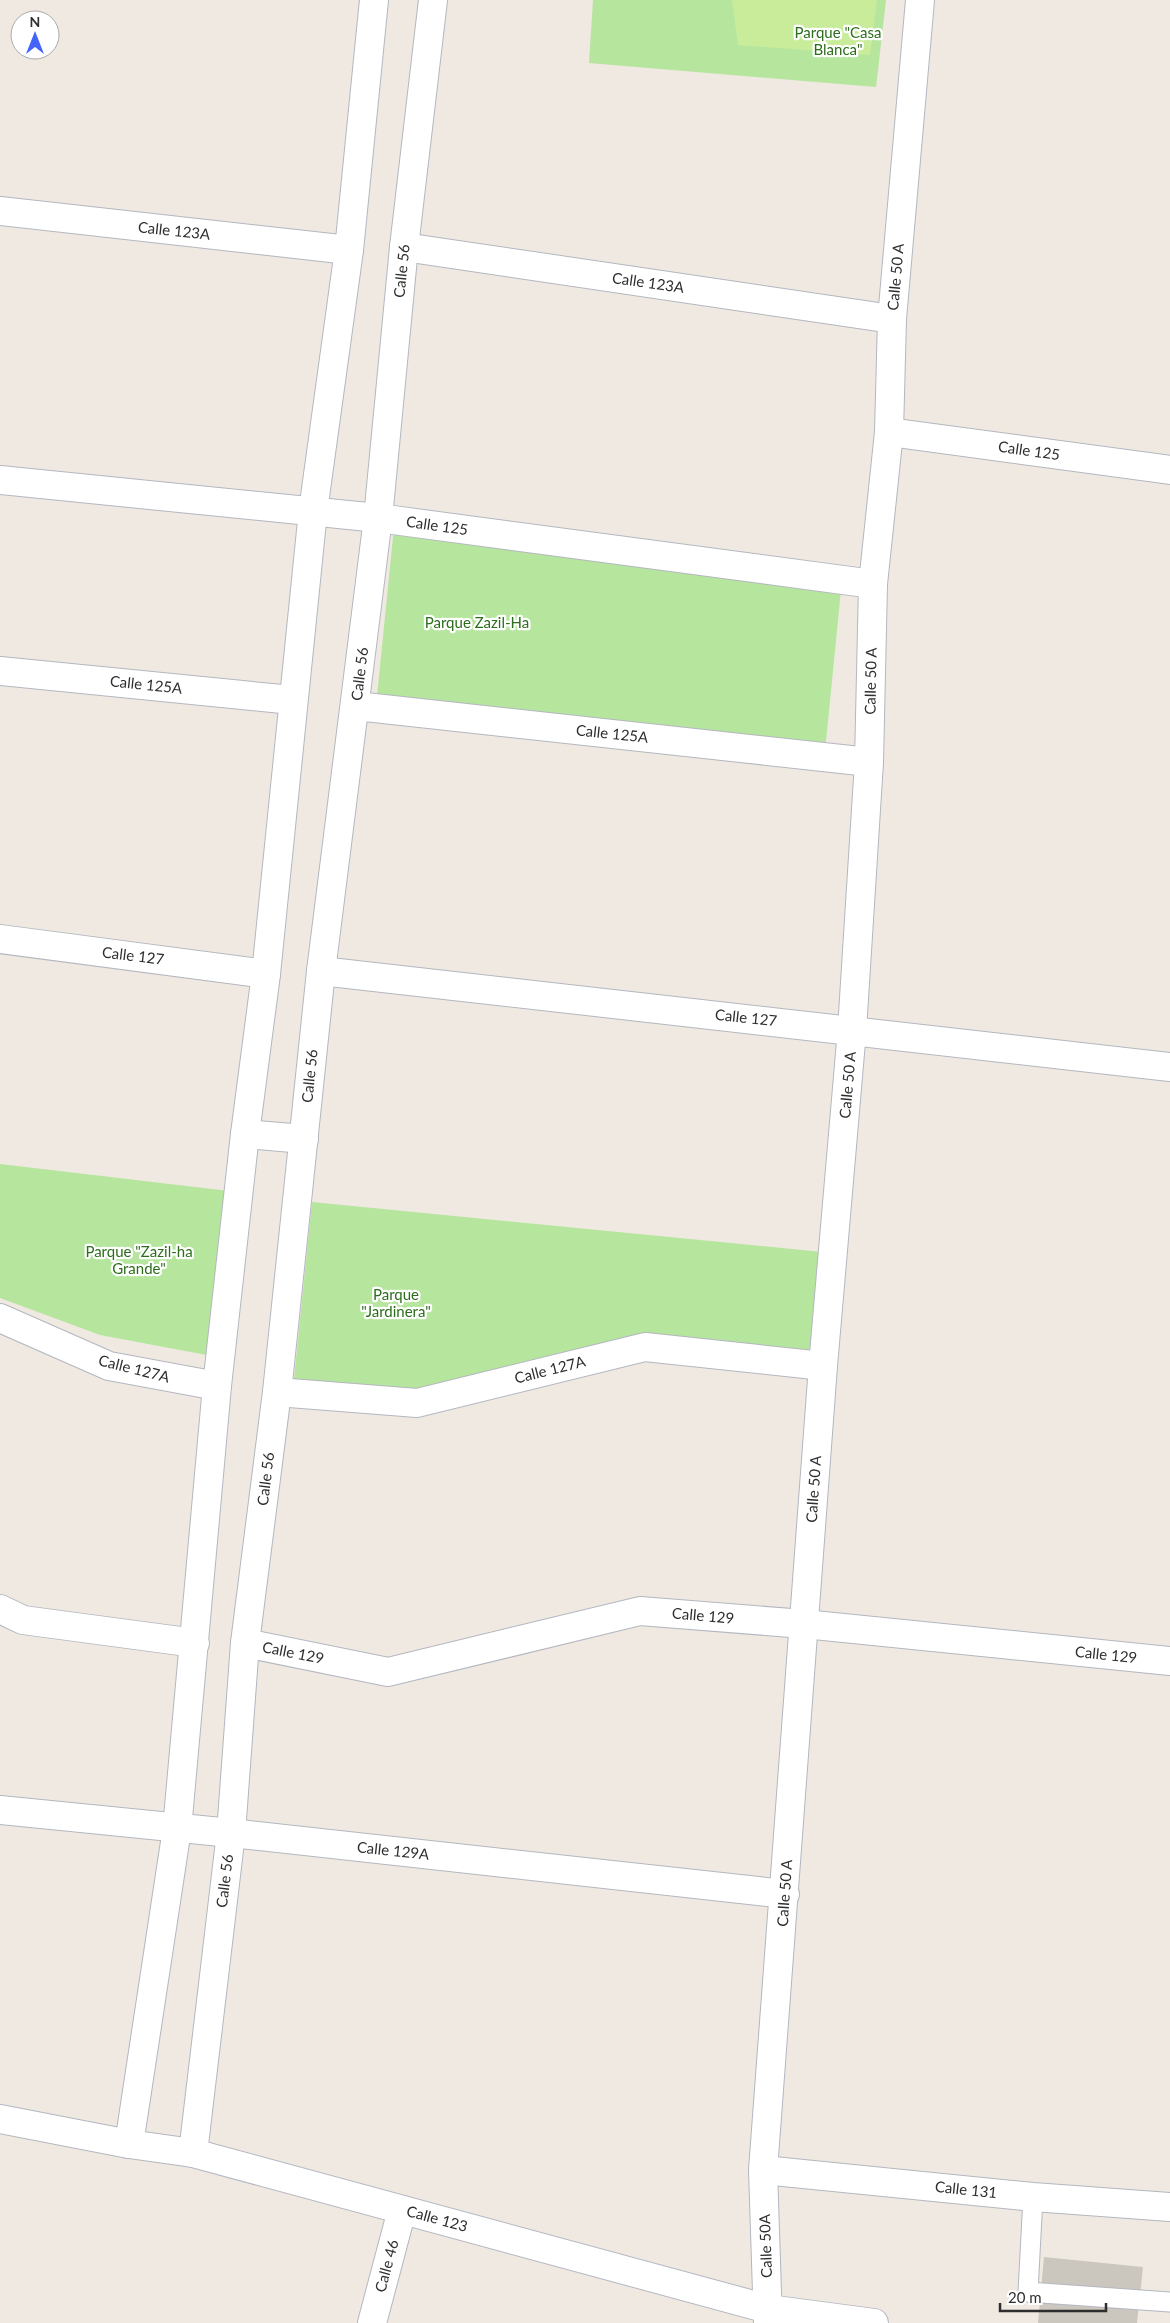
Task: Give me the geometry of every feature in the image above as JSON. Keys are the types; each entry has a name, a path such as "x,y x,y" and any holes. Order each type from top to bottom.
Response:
{"street":[{"path":"129,2144 177,1829 217,1386 245,1134 266,974 292,700 313,511 349,250 374,0"},
{"name":"Calle 56","path":"193,2153 231,1833 245,1643 277,1392 321,971 356,706 378,518 404,247 433,0"},
{"name":"Calle 50 A","path":"763,2170 824,1366 852,1030 869,762 873,584 889,432 892,319 920,0"},
{"name":"Calle 123A","path":"0,211 349,250"},
{"name":"Calle 123A","path":"404,247 892,319"},
{"name":"Calle 125","path":"889,432 1170,470"},
{"name":"Calle 125","path":"0,480 378,518 873,584"},
{"name":"Calle 125A","path":"0,671 292,700"},
{"name":"Calle 125A","path":"356,706 869,762"},
{"name":"Calle 127","path":"0,939 266,974"},
{"name":"Calle 127","path":"321,971 1170,1067"},
{"path":"245,1134 304,1139"},
{"name":"Calle 127A","path":"0,1318 109,1366 217,1386"},
{"name":"Calle 127A","path":"277,1392 417,1403 644,1347 824,1366"},
{"path":"0,1609 23,1620 194,1643"},
{"name":"Calle 129","path":"245,1643 388,1672 640,1611 804,1624 1170,1661"},
{"name":"Calle 129A","path":"0,1810 231,1833 785,1894"},
{"name":"Calle 123","path":"0,2120 129,2144 193,2153 402,2210 768,2316 874,2323"},
{"name":"Calle 131","path":"763,2170 1033,2197 1170,2207"},
{"name":"Calle 50A","path":"763,2170 768,2316"},
{"name":"Calle 46","path":"372,2323 402,2210"}],"lane":[{"path":"1033,2197 1028,2292 1170,2302"}],"green space":[{"name":"Parque \"Casa Blanca\"","path":"593,0 886,0 876,87 589,63"},
{"path":"732,0 877,0 870,55 738,45"},
{"name":"Parque Zazil-Ha","path":"394,527 841,590 825,751 377,696"},
{"name":"Parque \"Zazil-ha Grande\"","path":"0,1164 229,1191 212,1356 100,1335 0,1298"},
{"name":"Parque \"Jardinera\"","path":"312,1202 822,1252 813,1361 634,1342 407,1398 293,1389"}],"building":[{"path":"1044,2257 1143,2267 1137,2323 1038,2323"}]}
